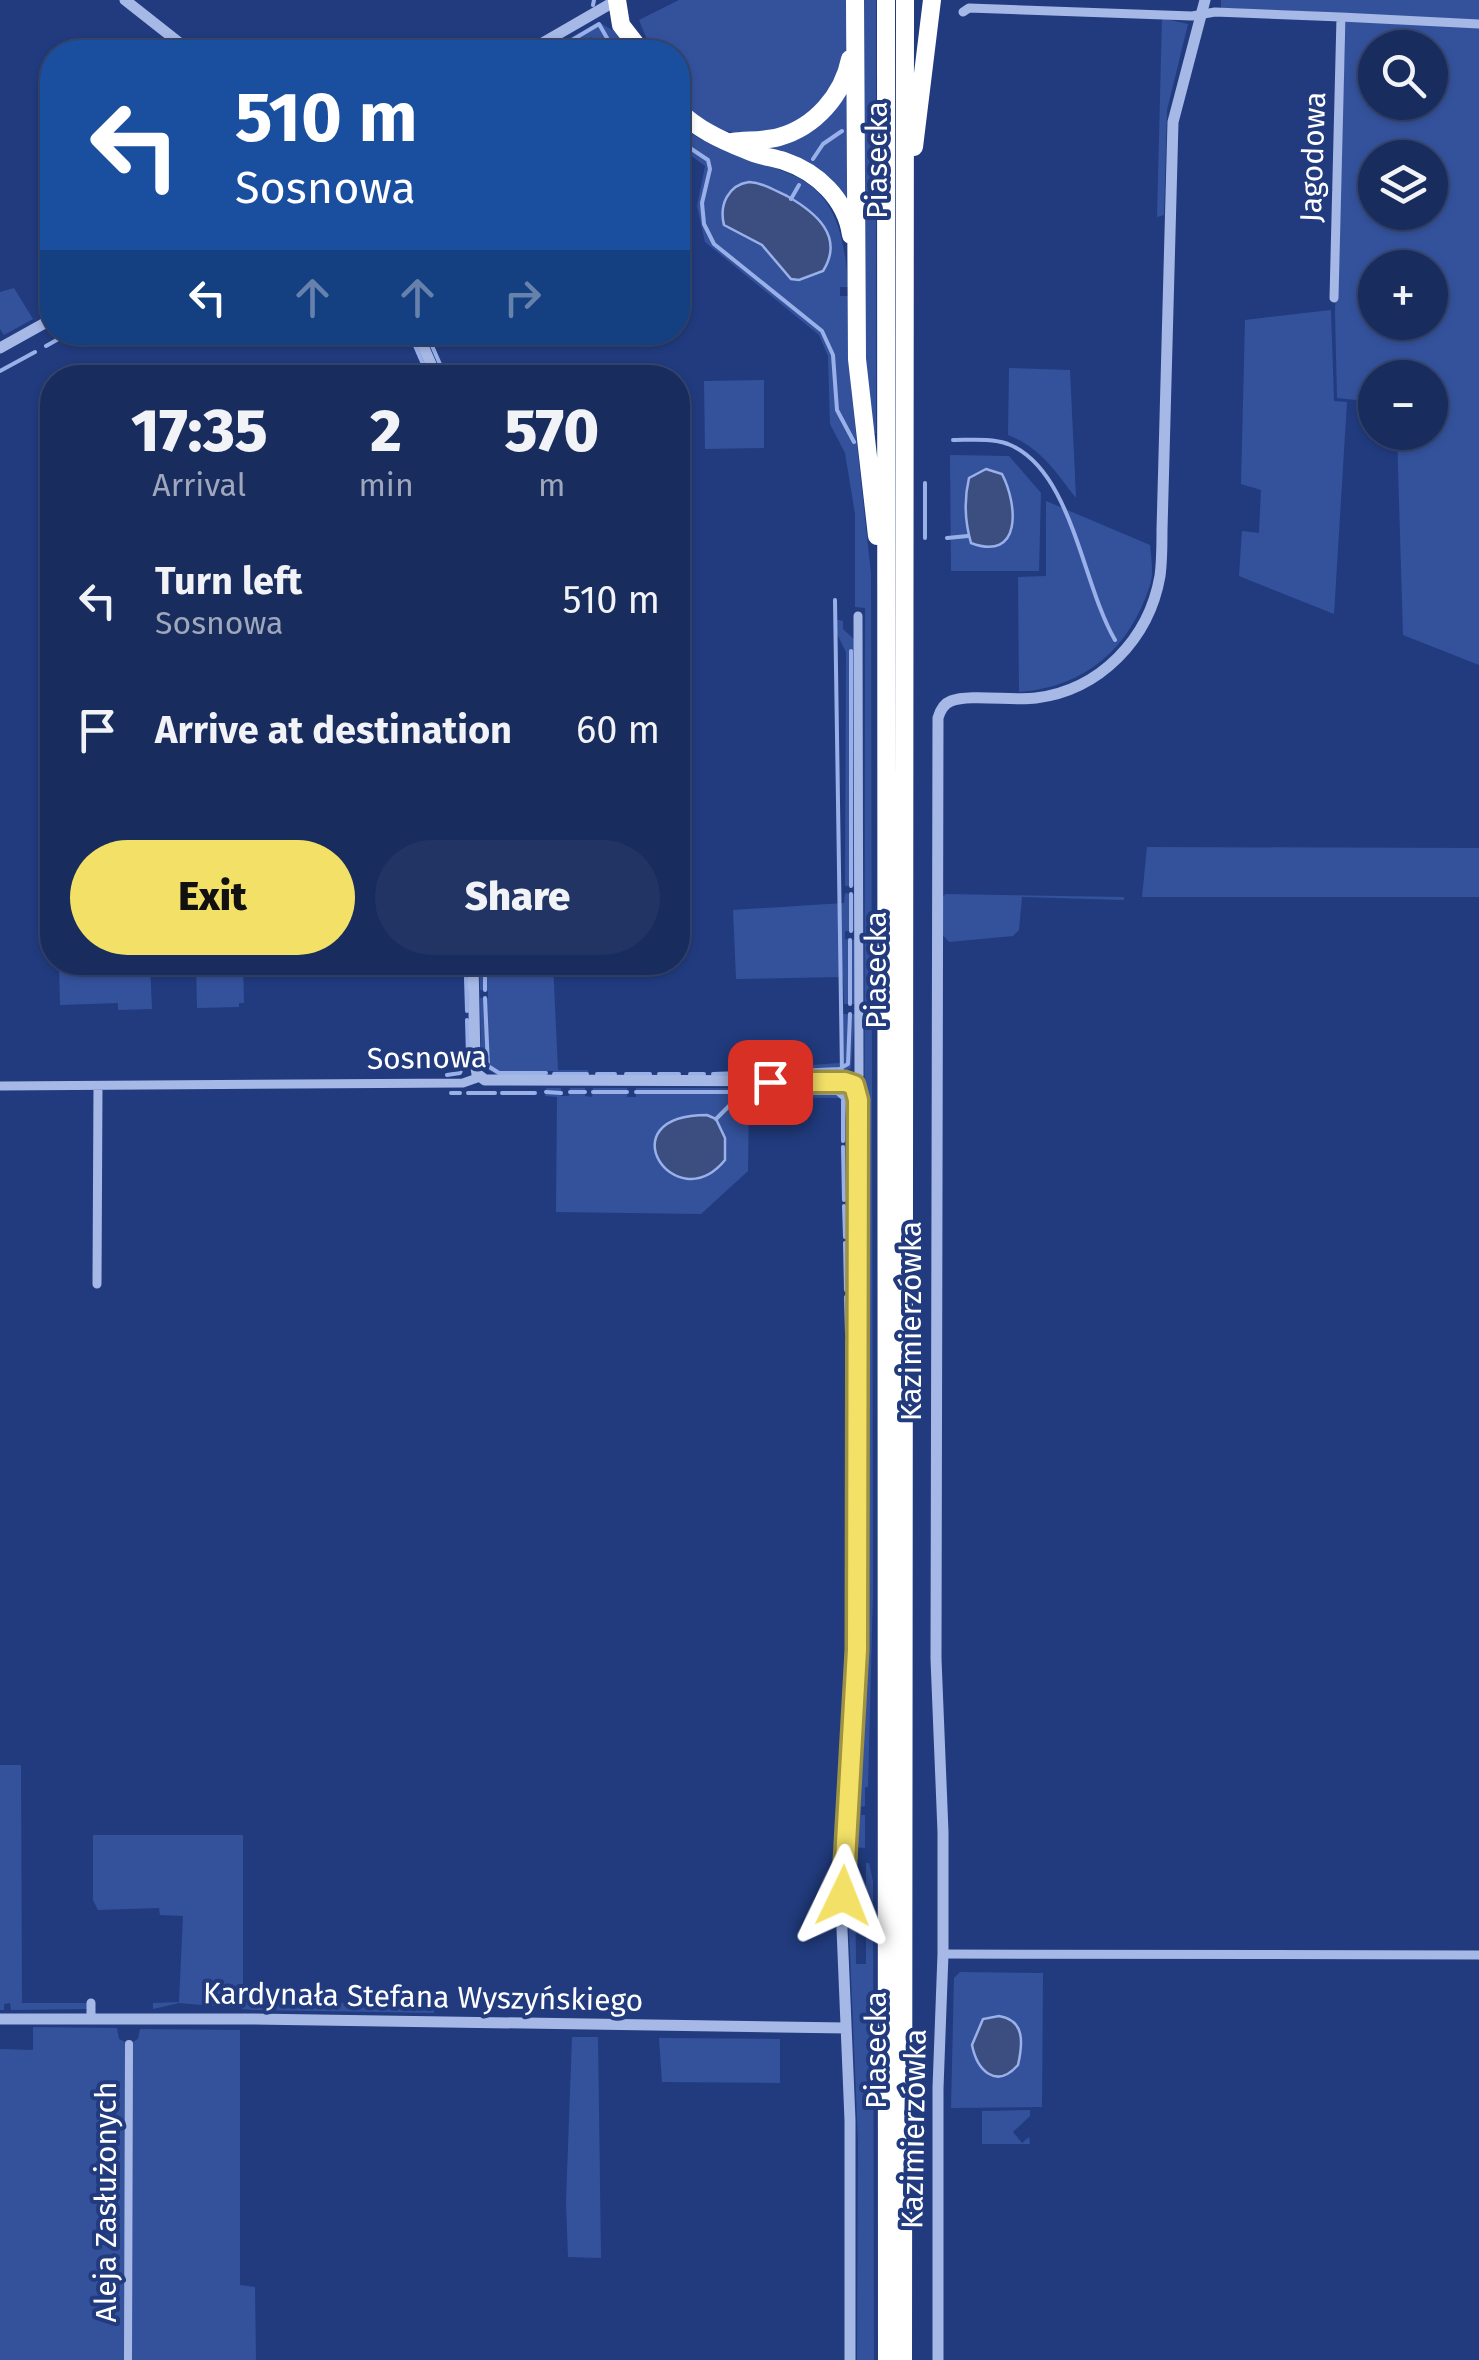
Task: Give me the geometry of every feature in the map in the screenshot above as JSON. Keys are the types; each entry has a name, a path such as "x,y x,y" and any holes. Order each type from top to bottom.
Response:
{"highway":[{"path":"617,0 620,25 632,40"},
{"path":"855,0 859,376 887,656"},
{"name":"Piasecka","path":"886,0 887,2360"},
{"name":"Piasecka","path":"903,2360 904,0"},
{"path":"904,212 932,0"},
{"path":"731,142 785,136 821,113 848,72 855,34"},
{"path":"690,119 706,132 746,151 791,164 828,188 850,227 857,285"}],"street":[{"path":"125,0 176,40"},
{"path":"547,40 617,0"},
{"path":"1200,14 1205,0"},
{"path":"963,12 969,8 1479,24"},
{"name":"Kazimierzówka","path":"938,2360 938,2106 944,1954 936,1610 940,710 954,700 1036,698 1080,686 1105,670 1130,646 1151,607 1160,575 1162,544 1173,122 1200,14"},
{"name":"Jagodowa","path":"1334,298 1341,17"},
{"path":"0,348 40,326"},
{"path":"850,2360 851,2144 843,1896 857,1632 858,1100 854,1085 858,1075 860,891 858,616"},
{"path":"473,975 475,1062 480,1077"},
{"name":"Sosnowa","path":"0,1086 463,1083 480,1077 498,1082 854,1085"},
{"path":"97,1284 98,1086"},
{"path":"944,1954 1479,1954"},
{"path":"90,2018 91,2003"},
{"name":"Kardynała Stefana Wyszyńskiego","path":"0,2018 846,2028"},
{"name":"Aleja Zasłużonych","path":"128,2360 129,2044"}],"shaded area":[{"path":"679,0 849,0 841,70 825,98 799,120 752,134 727,131 690,108 690,40 647,40 639,20"},
{"path":"862,0 876,0 876,433 871,433 865,365"},
{"path":"1221,0 1479,0 1479,665 1403,635 1398,450 1448,450 1448,360 1358,360 1358,400 1337,398 1335,313 1346,13 1221,8"},
{"path":"1162,18 1188,24 1167,110 1164,215 1157,217"},
{"path":"599,22 621,40 592,37 566,40"},
{"path":"848,90 851,206 760,147"},
{"path":"690,132 710,144 793,175 814,188 831,209 842,241 848,287 840,287 840,296 848,296 851,388 871,574 873,1593 868,1787 865,1806 861,1807 861,1815 865,1815 865,1848 851,1847 861,1738 864,1636 865,608 855,607 855,514 845,453 830,424 828,356 819,335 705,242 697,206 705,166 690,155"},
{"path":"749,182 787,196 824,226 831,247 823,271 791,279 762,245 724,225 727,197 736,187"},
{"path":"14,288 33,319 4,335 0,329 0,292"},
{"path":"1331,310 1334,401 1347,402 1334,614 1239,576 1242,531 1259,533 1261,490 1241,484 1245,320"},
{"path":"1009,368 1070,370 1076,498 1038,454 1008,435"},
{"path":"764,380 764,448 705,449 704,381"},
{"path":"950,455 1009,456 1041,493 1039,571 951,571"},
{"path":"986,469 1002,474 1013,514 1007,538 1000,545 988,547 971,543 966,511 969,478"},
{"path":"1046,501 1150,545 1151,580 1131,628 1102,660 1065,682 1019,692 1018,577 1046,576"},
{"path":"834,619 843,621 843,629 855,640 855,886 845,886 846,652 834,628"},
{"path":"1147,847 1479,848 1479,897 1142,897"},
{"path":"845,893 855,894 855,931 845,931 845,939 855,940 855,1004 844,1004 843,977 736,979 733,910 844,903"},
{"path":"946,894 1124,900 1022,897 1019,930 1013,936 949,942 942,934"},
{"path":"59,975 151,975 152,1009 118,1010 118,1003 60,1005"},
{"path":"196,975 243,975 244,1003 239,1003 239,1007 197,1008"},
{"path":"479,975 554,975 558,1070 588,1070 588,1076 554,1076 553,1071 546,1071 546,1076 500,1076 486,1069 481,1053 480,998 488,998 488,991 480,990"},
{"path":"843,1014 855,1014 851,1068 840,1074 799,1075 797,1066 839,1063 843,1057"},
{"path":"546,1088 561,1088 561,1096 569,1096 570,1088 585,1088 585,1096 592,1097 593,1088 627,1088 627,1097 636,1097 636,1088 839,1088 851,1103 852,1141 842,1141 841,1098 749,1097 748,1171 701,1214 556,1212 557,1097 545,1096"},
{"path":"707,1115 716,1119 725,1138 725,1160 706,1176 687,1179 670,1173 659,1160 655,1145 660,1131 676,1119"},
{"path":"0,1765 21,1765 22,2003 87,2003 87,2009 11,2010 10,2003 0,2010"},
{"path":"93,1835 243,1835 243,1999 434,2006 434,2013 254,2010 242,2009 242,2000 235,2000 236,2008 179,2003 153,2009 153,2003 179,2002 183,1916 160,1915 159,1908 98,1910 93,1900"},
{"path":"851,1855 855,1855 856,1964 866,1964 866,1863 873,1881 874,2360 857,2360 858,2141 849,1929"},
{"path":"960,1972 1043,1973 1042,2107 951,2108 954,1978"},
{"path":"999,2016 1018,2027 1021,2049 1018,2065 1002,2076 995,2076 983,2069 972,2045 983,2019"},
{"path":"33,2027 117,2028 119,2039 129,2044 138,2039 140,2029 240,2030 240,2285 255,2287 256,2360 0,2360 0,2049 33,2050"},
{"path":"572,2037 598,2037 601,2258 568,2257"},
{"path":"659,2038 780,2039 780,2083 662,2082"},
{"path":"1030,2110 1030,2116 1013,2132 1022,2143 1029,2137 1030,2144 982,2144 982,2111"}],"waterway":[{"path":"593,5 594,0"},
{"path":"572,40 599,24 608,40"},
{"path":"813,159 823,144 842,131"},
{"path":"690,148 708,160 710,169 702,203 704,224 714,244 822,331 833,355 837,410 854,442"},
{"path":"791,199 799,185"},
{"path":"415,345 423,365"},
{"path":"432,345 440,365"},
{"path":"0,371 35,352"},
{"path":"953,440 1008,444 1030,457 1047,477 1073,530 1115,640"},
{"path":"925,483 925,538"},
{"path":"947,538 968,536"},
{"path":"835,600 842,1072"},
{"path":"851,651 851,886"},
{"path":"851,894 851,931"},
{"path":"850,940 850,1004"},
{"path":"485,975 485,990"},
{"path":"466,978 467,1011"},
{"path":"485,998 488,1066 499,1073 546,1073"},
{"path":"798,1071 839,1069 848,1064 850,1014"},
{"path":"447,1075 460,1073 468,1056 467,1020"},
{"path":"750,1072 789,1071"},
{"path":"713,1074 742,1073"},
{"path":"554,1074 587,1074"},
{"path":"597,1074 615,1074"},
{"path":"626,1074 650,1074"},
{"path":"659,1074 679,1074"},
{"path":"690,1074 704,1074"},
{"path":"843,1091 843,1141"},
{"path":"546,1092 561,1093"},
{"path":"570,1092 585,1092"},
{"path":"593,1092 627,1092"},
{"path":"636,1092 742,1092"},
{"path":"716,1119 743,1092 837,1093 847,1102 849,1141"},
{"path":"451,1093 460,1093"},
{"path":"468,1093 495,1093"},
{"path":"502,1093 535,1093"},
{"path":"843,1147 844,1200"},
{"path":"849,1147 849,1198"},
{"path":"844,1206 845,1237"},
{"path":"849,1207 849,1236"},
{"path":"845,1243 846,1290"},
{"path":"849,1244 849,1290"},
{"path":"846,1297 847,1334"},
{"path":"849,1298 849,1334"},
{"path":"847,1341 848,1379"},
{"path":"848,1387 848,1433"},
{"path":"850,1441 850,1487"},
{"path":"849,1500 850,1540"},
{"path":"850,1547 850,1562"}],"route":[{"path":"770,1082 845,1082 854,1085 858,1100 857,1650 843,1896"}]}
